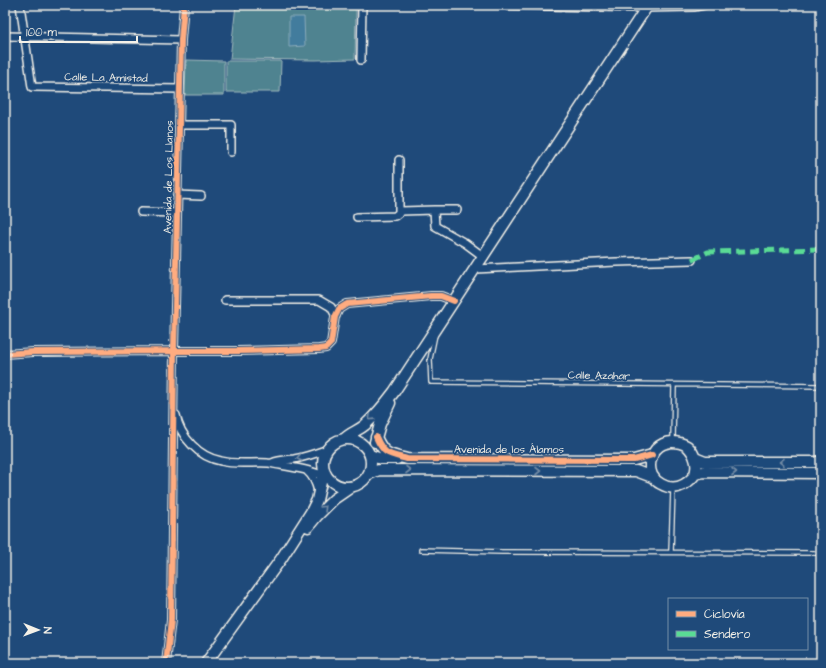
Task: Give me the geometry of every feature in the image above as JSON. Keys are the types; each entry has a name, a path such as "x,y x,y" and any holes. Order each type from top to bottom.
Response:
{"main road":[{"path":"344,439 363,426 394,392 647,7"},
{"path":"325,474 334,484 341,487 350,488 358,486 365,481 370,474 371,457 380,424 394,392"},
{"name":"Avenida de los Álamos","path":"376,437 385,452 407,459"},
{"path":"206,663 281,559 311,512 317,500 325,474 323,462 324,455 332,444 344,439 357,441 367,449 371,457"},
{"path":"696,474 697,466 691,450 680,443 672,442 663,444 655,450 652,455 650,462 652,477 666,487 673,488 684,485 696,474 704,472 821,473"},
{"name":"Avenida de los Álamos","path":"371,457 381,459 634,460 652,455"},
{"path":"695,458 705,462 821,462"},
{"name":"Avenida de los Álamos","path":"370,474 379,470 636,471 652,477"},
{"path":"281,559 317,516 334,499 350,488"}],"street":[{"path":"20,5 24,36"},
{"name":"Avenida de Los Llanos","path":"174,405 181,40 184,5"},
{"path":"361,60 362,5"},
{"path":"502,5 647,7 694,7 704,5"},
{"path":"5,36 181,40"},
{"name":"Calle La Amistad","path":"24,36 32,87 180,89"},
{"path":"179,125 232,125 230,152"},
{"path":"399,160 399,213"},
{"path":"178,195 201,196"},
{"path":"434,210 435,226 484,257"},
{"path":"357,217 395,216 401,211 457,210"},
{"path":"141,212 177,213"},
{"path":"476,269 692,260"},
{"path":"5,354 33,352 174,350 238,351 326,348 331,343 336,316 340,309 347,304 431,296 441,296 454,301"},
{"path":"225,300 319,300 331,307 336,316"},
{"path":"174,405 176,419 182,433 190,443 207,456 221,461 270,463 325,474"},
{"path":"166,663 171,620 174,405"},
{"path":"270,463 308,456 328,449"},
{"path":"305,470 313,478 319,492"}],"lane":[{"name":"Calle Azahar","path":"437,327 430,359 431,382 821,386"},
{"path":"672,442 674,385"},
{"path":"671,552 673,488"},
{"path":"421,550 502,552 821,553"}],"green space":[{"path":"236,5 352,7 356,10 355,59 230,59"},
{"path":"186,60 224,61 224,95 185,95"},
{"path":"226,61 281,61 280,92 226,92"}],"water":[{"path":"289,17 304,17 305,46 289,47"}],"marked path":[{"path":"692,260 708,252 821,249"}],"cycle path":[{"path":"166,663 171,620 174,351 181,40 184,5"},
{"path":"5,354 33,352 319,349 326,348 331,343 335,317 339,309 347,304 431,296 441,296 454,301"},
{"path":"376,437 384,451 407,459 634,460 652,455"}]}
